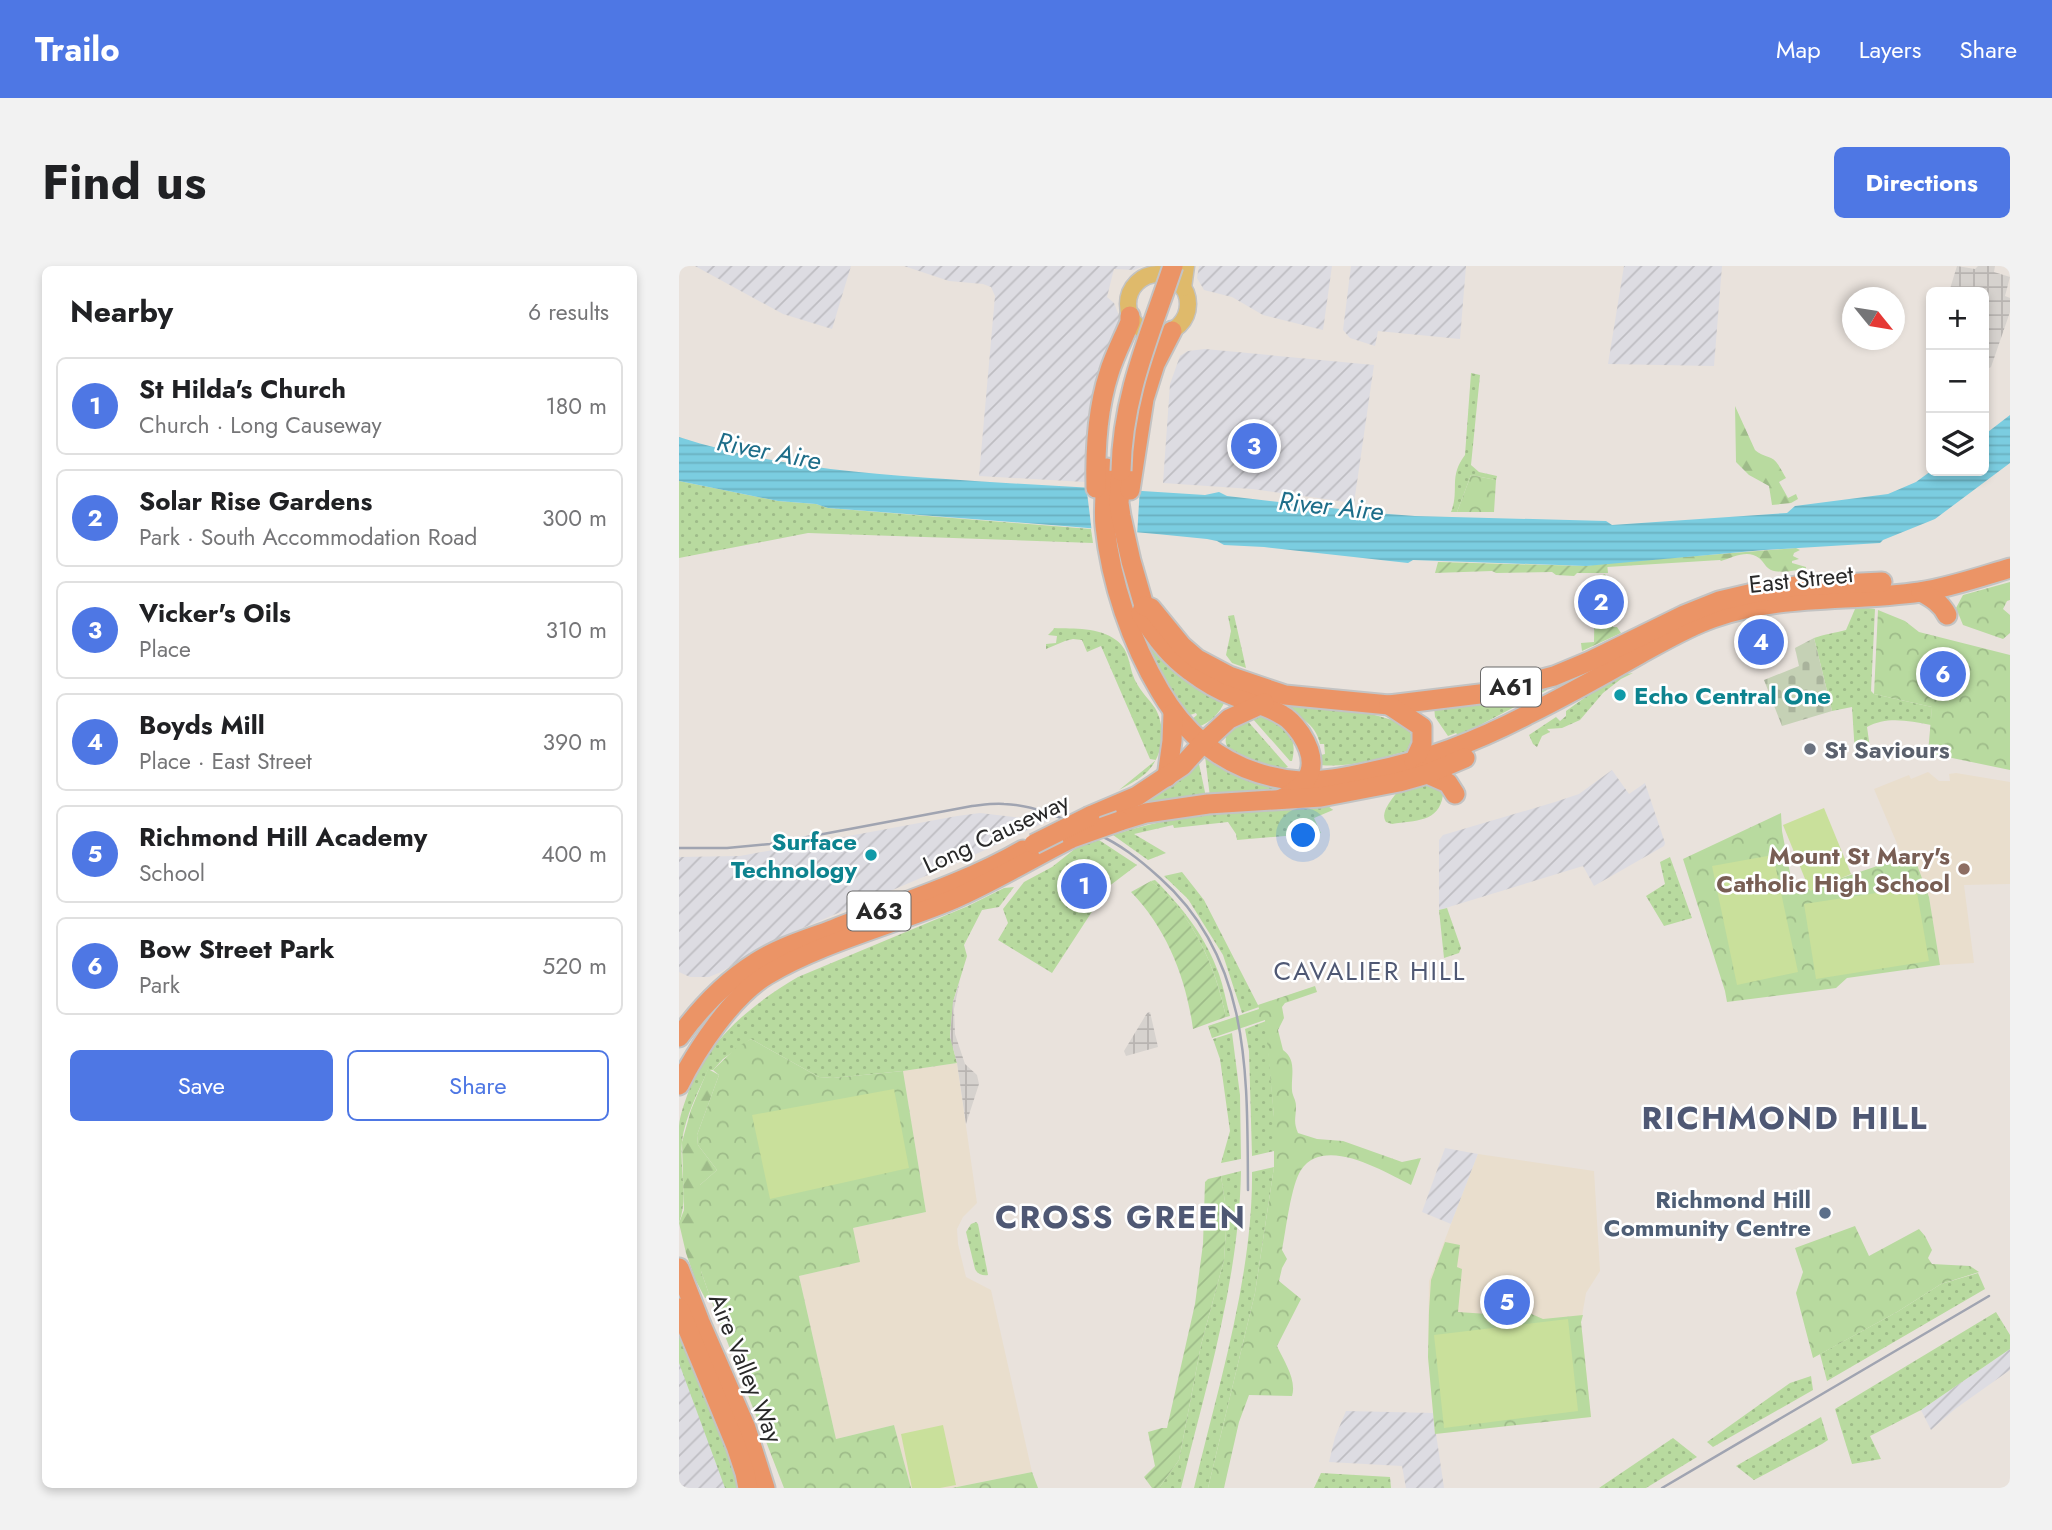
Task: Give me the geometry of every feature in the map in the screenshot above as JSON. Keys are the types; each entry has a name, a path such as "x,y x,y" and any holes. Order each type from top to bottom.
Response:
{"highway":[{"path":"1173,266 1131,388 1105,525 1144,606 1141,614 1163,647 1189,671 1226,692 1261,704 1286,717 1297,729 1313,763 1306,781 1296,792 1281,799"},
{"path":"1114,469 1111,433 1118,390 1156,269"},
{"path":"1130,316 1100,405 1126,540 1121,563 1124,608 1144,665 1173,713 1194,737 1227,760 1249,770 1306,781 1414,767 1448,783 1455,794"},
{"path":"1114,469 1145,398 1155,364 1172,331"},
{"name":"East Street","path":"1389,705 1487,693 1554,676 1684,615 1719,601 1752,593 1796,586 1866,584 1941,576 1979,567 2010,555"},
{"name":"East Street","path":"1525,716 1690,627 1715,617 1760,605 1799,600 1921,592 2010,568"},
{"path":"1921,592 1934,599 1947,615 1949,602 1958,584"},
{"name":"A61","path":"1144,606 1151,608 1182,646 1197,659 1229,676 1285,695 1389,705"},
{"name":"A63","path":"1167,777 1192,757 1229,719 1285,695"},
{"path":"1389,705 1422,727 1422,744 1414,767"},
{"path":"1167,777 1173,713"},
{"name":"A63","path":"1281,799 1321,797 1399,782 1414,767 1483,750 1513,731 1525,716"},
{"path":"1284,778 1299,763 1307,747"},
{"name":"Long Causeway","path":"699,1010 723,987 762,958 1006,860 1090,816 1137,796 1167,777"},
{"name":"Long Causeway","path":"714,1029 737,1000 766,976 807,955 954,899 1057,846 1146,813 1214,803 1281,799"},
{"path":"699,1010 716,1010 726,1001 737,1000"},
{"path":"699,1010 714,1029"},
{"name":"A63","path":"679,1037 699,1010"},
{"name":"A63","path":"679,1086 692,1059 714,1029"},
{"name":"Aire Valley Way","path":"679,1268 699,1322 746,1428 765,1488"},
{"name":"Aire Valley Way","path":"679,1308 736,1446 748,1488"}],"main road":[{"path":"1184,288 1156,269 1135,286 1129,295 1130,316 1138,327 1154,334 1172,331 1179,326 1187,313 1188,303 1184,288 1186,266"}],"shaded area":[{"path":"695,266 851,266 832,329 783,314"},
{"path":"904,266 1144,266 1134,270 1114,269 1107,297 1114,303 1120,318 1095,386 1088,424 1085,482 979,476 995,296 991,287 983,284 949,281"},
{"path":"1199,266 1332,266 1323,330 1263,315 1232,297 1204,290 1197,278"},
{"path":"1351,266 1466,266 1460,339 1378,331 1375,346 1350,338 1343,330"},
{"path":"1624,266 1722,266 1714,366 1608,364"},
{"path":"1957,266 1975,269 1978,266 1995,266 1994,272 2010,277 2005,296 2010,298 2010,312 1989,368 1989,287 1951,287"},
{"path":"1205,349 1374,365 1354,503 1252,489 1163,483 1170,384 1180,356 1188,351"},
{"path":"1612,770 1629,794 1645,783 1664,846 1594,886 1583,866 1439,910 1439,840 1443,835 1579,794"},
{"name":"Mount St Mary's Catholic High School","path":"1928,772 1939,781 1950,781 1949,774 1956,773 2010,782 2010,884 1964,885 1974,963 1940,965 1929,897 1913,854 1901,853 1874,789 1909,775 1911,779"},
{"path":"980,813 1048,821 765,944 709,977 690,977 679,972 679,857 740,856"},
{"path":"960,980 954,1009 955,1034 965,1064 977,1075 979,1084 966,1124 957,1063 950,1037 953,1002"},
{"path":"1150,1012 1158,1047 1126,1056 1124,1051"},
{"path":"957,1063 977,1203 963,1217 957,1229 958,1244 966,1277 991,1290 1032,1472 952,1488 911,1488 894,1425 836,1439 799,1276 859,1262 853,1228 926,1212 903,1071"},
{"path":"1445,1148 1478,1154 1451,1224 1422,1212"},
{"path":"1478,1154 1594,1171 1600,1271 1586,1293 1581,1322 1591,1417 1435,1434 1428,1357 1429,1281"},
{"path":"2010,1349 2010,1370 1955,1409 1931,1430 1921,1410"},
{"path":"679,1351 733,1488 679,1488"},
{"path":"1346,1411 1433,1413 1444,1488 1406,1488 1402,1466 1329,1462 1335,1437"}],"green space":[{"path":"1471,373 1480,375 1471,465 1479,472 1497,476 1496,480 1471,475 1457,512 1451,512 1455,497 1455,477 1465,455"},
{"path":"1735,406 1755,450 1776,462 1786,478 1779,482 1788,498 1796,494 1798,499 1791,503 1772,505 1769,486 1749,475 1736,462"},
{"path":"1471,475 1496,480 1494,512 1457,512"},
{"path":"679,481 828,508 1091,529 1093,543 808,533 679,558"},
{"path":"1796,548 1800,550 1793,556 1799,559 1792,563 1806,569 1775,571 1750,554 1721,561 1607,567 1607,563"},
{"path":"1438,562 1586,566 1607,563 1608,573 1577,573 1574,576 1556,575 1552,572 1435,573"},
{"path":"1604,574 1608,619 1621,633 1582,651 1581,643 1594,642 1595,585"},
{"path":"2010,582 2010,600 2003,609 2010,615 2010,633 2003,639 1963,625 1956,608 1963,595"},
{"path":"1855,609 1875,609 1871,691 1874,694 1932,707 1931,725 1890,720 1867,727 1870,748 1855,754 1852,707 1832,711 1814,638 1846,630"},
{"path":"1878,610 1905,621 1919,632 2010,655 2010,770 1928,753 1932,707 1874,694"},
{"path":"1234,615 1246,668 1232,663 1226,655 1231,631 1228,616"},
{"path":"1054,628 1094,631 1121,644 1136,682 1159,716 1162,734 1156,760 1150,759 1101,646 1087,652 1082,640 1073,639 1046,649 1046,644 1056,643 1057,636 1048,635"},
{"path":"1814,638 1832,711 1782,726 1764,680 1799,666 1795,648"},
{"path":"1149,640 1226,698 1222,708 1211,720 1197,727 1191,720 1196,713 1187,716 1174,699 1144,642"},
{"path":"1633,673 1603,693 1580,720 1562,728 1547,729 1550,732 1542,736 1537,747 1533,744 1529,735 1556,717 1560,721 1566,716 1566,711 1615,676"},
{"path":"1544,684 1547,690 1459,736 1456,733 1448,736 1435,717 1434,706"},
{"path":"1283,704 1338,708 1380,716 1402,726 1416,741 1411,741 1407,751 1374,760 1320,765 1321,755 1325,754 1324,744 1320,744 1310,725"},
{"path":"1264,710 1288,731 1293,743 1292,761 1252,718"},
{"path":"1245,718 1288,767 1281,769 1266,766 1228,749 1227,735"},
{"path":"1205,756 1260,783 1290,787 1285,791 1210,797"},
{"path":"1198,759 1206,797 1148,806 1146,801 1173,784"},
{"path":"1155,760 1143,776 1119,790"},
{"path":"1424,784 1435,786 1443,795 1437,811 1417,820 1392,824 1386,822 1385,810 1397,792"},
{"path":"1328,806 1333,810 1314,818 1321,833 1237,840 1228,822 1174,828 1173,825 1134,834 1166,853 1148,860 1113,835 1187,817"},
{"path":"1824,808 1851,874 1810,891 1783,825"},
{"path":"1781,813 1794,894 1913,854 1929,897 1940,965 1847,978 1836,988 1727,1002 1683,859"},
{"path":"1099,840 1137,865 1108,887 1052,973 998,940 1008,923 1003,909 1024,882 1052,867 1076,848"},
{"path":"1773,855 1798,972 1737,985 1712,866"},
{"path":"1670,857 1692,918 1664,926 1646,896 1665,884 1660,862"},
{"path":"1182,872 1204,900 1259,1007 1242,1013 1223,955 1188,899 1164,876"},
{"path":"1155,880 1184,912 1214,960 1230,1016 1226,1017 1216,979 1191,925 1166,894 1151,881"},
{"path":"1151,881 1179,909 1201,943 1216,980 1226,1017 1193,1029 1185,991 1173,955 1155,922 1131,892"},
{"path":"1014,887 999,907 982,910 964,945 967,956 953,1002 950,1036 957,1063 903,1071 819,1077 751,1039 723,1059 713,1070 708,1070 692,1105 682,1141 684,1193 679,1223 679,1126 682,1112 689,1090 708,1055 734,1024 764,999 798,977 968,906 1004,888"},
{"path":"1916,887 1929,961 1816,979 1804,904"},
{"path":"1447,908 1461,948 1459,953 1444,958 1439,910"},
{"path":"1315,986 1317,992 1285,1003 1282,1007 1284,1018 1278,1030 1283,1050 1292,1063 1292,1090 1298,1133 1317,1139 1343,1141 1402,1162 1421,1158 1411,1185 1371,1165 1339,1156 1312,1160 1301,1170 1289,1208 1282,1250 1287,1259 1279,1281 1301,1299 1277,1346 1291,1377 1292,1396 1249,1395 1239,1422 1224,1488 1208,1488 1255,1293 1274,1167 1274,1117 1265,1020 1212,1038 1208,1026 1259,1009 1258,1005"},
{"path":"1266,1021 1274,1151 1252,1156 1249,1051 1245,1029"},
{"path":"1232,1033 1240,1095 1241,1159 1221,1163 1230,1131 1220,1059 1213,1039"},
{"path":"751,1039 819,1077 903,1071 926,1212 853,1228 860,1262 799,1276 836,1439 894,1425 911,1488 784,1488 710,1297 701,1271 694,1206 695,1193 700,1185 717,1170 698,1145 697,1135 719,1075 713,1070 737,1047"},
{"path":"708,1069 719,1075 697,1135 698,1145 717,1170 700,1185 701,1271 710,1297 705,1298 695,1279 679,1223 684,1210 682,1142 691,1110"},
{"path":"894,1089 909,1168 770,1199 752,1115"},
{"path":"1274,1167 1255,1293 1208,1488 1194,1488 1240,1291 1247,1251 1252,1172"},
{"path":"1241,1171 1239,1211 1228,1291 1181,1488 1159,1488 1179,1460 1201,1345 1224,1260 1227,1215 1221,1176"},
{"path":"1221,1176 1227,1215 1224,1260 1201,1345 1179,1460 1159,1488 1152,1488 1144,1477 1155,1466 1148,1432 1167,1428 1195,1304 1203,1244 1205,1182"},
{"path":"976,1222 988,1275 980,1274 975,1269 966,1232 971,1224"},
{"path":"1855,1226 1869,1256 1919,1229 1932,1250 1928,1258 1932,1264 1970,1266 1979,1272 1941,1284 1897,1312 1813,1358 1796,1293 1803,1272 1795,1248"},
{"path":"1445,1242 1460,1245 1457,1267 1462,1269 1458,1312 1502,1315 1520,1309 1543,1319 1583,1315 1581,1322 1591,1417 1435,1434 1428,1357 1429,1311 1431,1280"},
{"path":"1978,1273 1985,1289 1827,1381 1820,1354 1897,1312 1941,1284"},
{"path":"1996,1312 2010,1335 2010,1349 1921,1410 1870,1436 1881,1459 1852,1464 1835,1409"},
{"path":"1568,1319 1578,1411 1444,1428 1434,1335"},
{"path":"679,1331 720,1428 738,1488 725,1488 679,1363"},
{"path":"1811,1376 1813,1390 1713,1447 1707,1442 1790,1383"},
{"path":"1821,1417 1828,1440 1822,1444 1754,1480 1736,1466"},
{"path":"943,1425 956,1485 912,1488 901,1434"},
{"path":"1673,1438 1697,1457 1646,1488 1599,1488"},
{"path":"1032,1472 1038,1488 952,1488"},
{"path":"1321,1473 1390,1477 1391,1488 1314,1488"}],"water":[{"name":"River Aire","path":"2010,415 2010,463 1935,519 1880,543 1586,566 1413,560 1408,563 1224,545 1207,539 1160,534 828,508 679,481 679,437 744,455 878,474 1205,495 1219,492 1227,496 1375,513 1606,521 1612,525 1787,513 1795,506 1888,494 1926,475 1989,476 1989,431"}],"pier":[{"path":"1086,484 1140,487 1137,536 1092,533"}],"railway":[{"path":"679,848 727,848 770,844 972,806 996,804 1039,810 1113,842 1160,878 1190,910 1212,945 1228,983 1238,1022 1244,1063 1248,1190"},
{"path":"1662,1488 1989,1296"}],"place":[{"name":"Vicker's Oils","path":"1254,446"},
{"name":"Solar Rise Gardens","path":"1601,602"},
{"name":"Boyds Mill","path":"1761,642"},
{"name":"Bow Street Park","path":"1943,674"},
{"name":"Echo Central One","path":"1620,695"},
{"name":"St Saviours","path":"1810,749"},
{"name":"Surface Technology","path":"871,855"},
{"name":"Mount St Mary's Catholic High School","path":"1964,869"},
{"name":"St Hilda's Church","path":"1084,886"},
{"name":"Richmond Hill Community Centre","path":"1825,1213"},
{"name":"Richmond Hill Academy","path":"1507,1302"}],"district":[{"name":"CAVALIER HILL","path":"1370,971"},
{"name":"RICHMOND HILL","path":"1785,1118"},
{"name":"CROSS GREEN","path":"1121,1217"}]}
